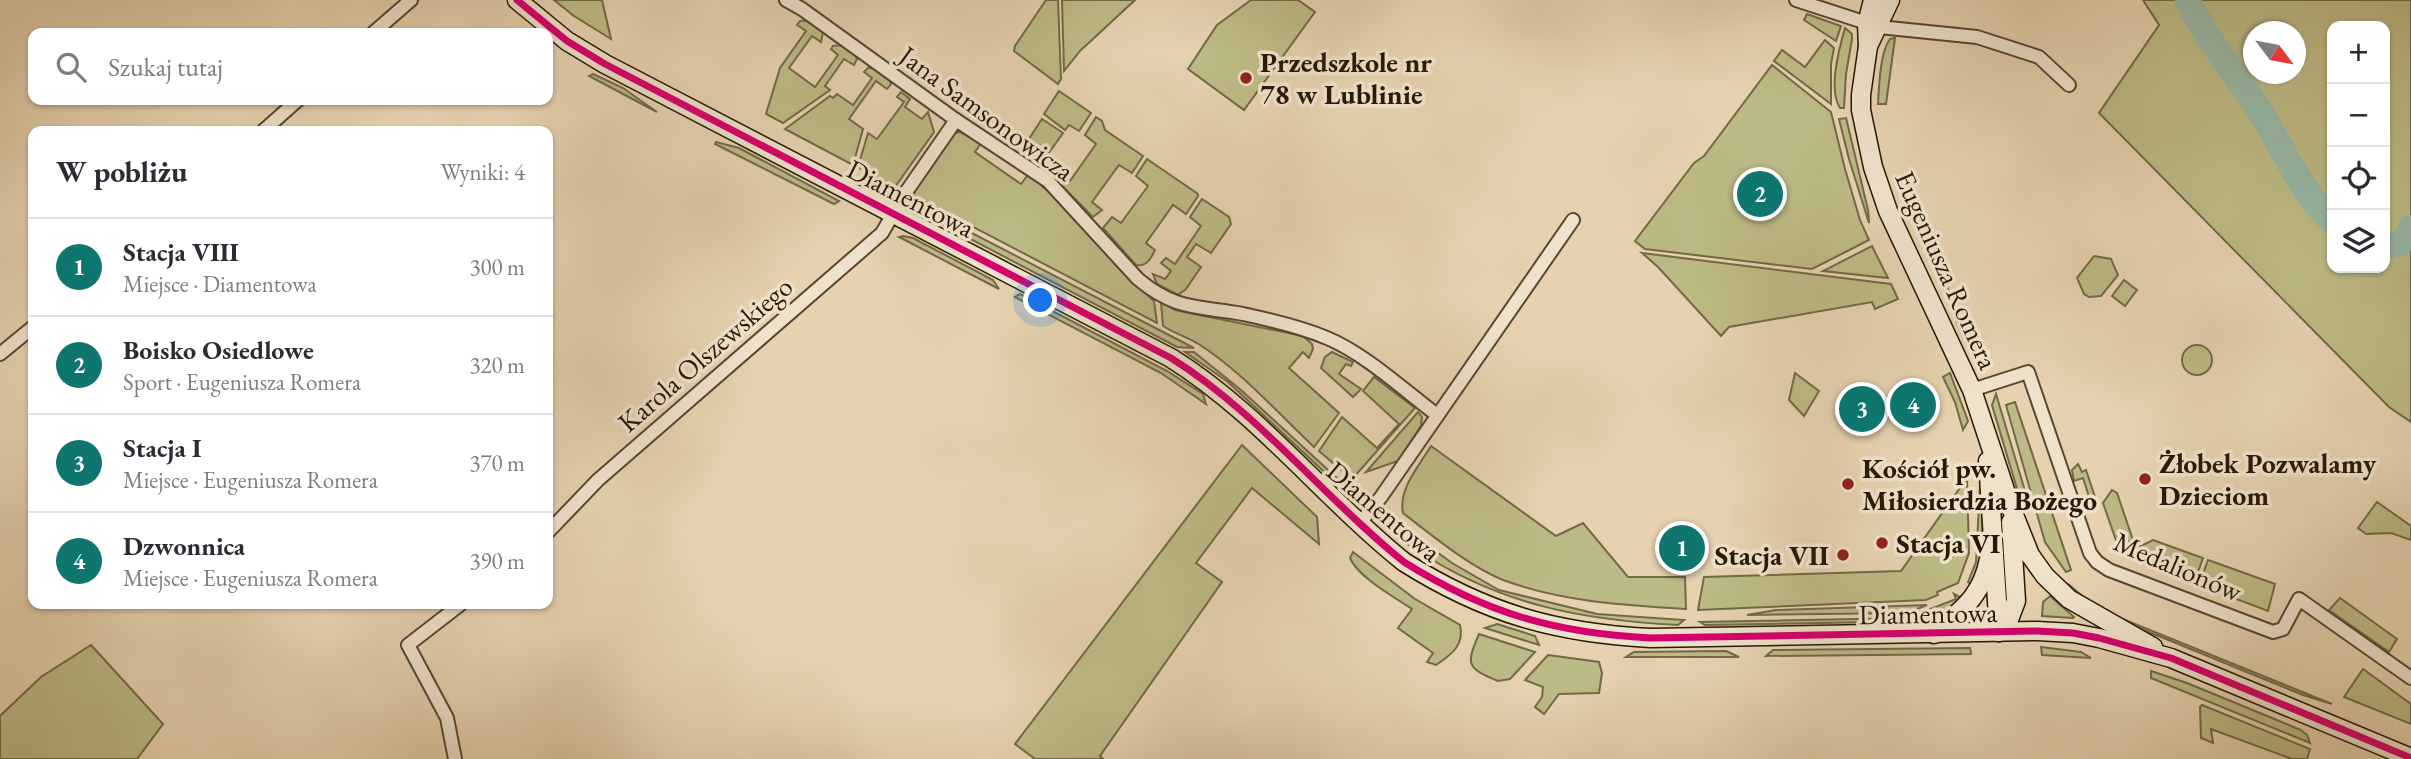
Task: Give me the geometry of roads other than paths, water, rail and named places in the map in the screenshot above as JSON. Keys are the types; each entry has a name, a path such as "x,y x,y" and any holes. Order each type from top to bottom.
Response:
{"street":[{"path":"379,28 411,0"},
{"name":"Diamentowa","path":"517,0 552,28"},
{"name":"Jana Samsonowicza","path":"786,0 956,120 1048,181 1154,293 1179,305 1243,314 1327,338 1346,347 1437,415"},
{"path":"1796,0 1873,26 1977,37 2039,57 2069,85"},
{"name":"Eugeniusza Romera","path":"1873,0 1873,26 1868,46 1861,110 1873,167 1888,211 1972,390 2010,505 2030,555 2055,587 2085,609 2171,658"},
{"name":"Eugeniusza Romera","path":"1873,26 1891,0"},
{"name":"Diamentowa","path":"553,29 605,64 1119,330 1194,372 1232,402 1404,562 1429,578 1497,609 1559,628 1614,636 1689,639 1999,632 2073,633 2171,658 2411,758"},
{"path":"269,126 292,105"},
{"name":"Karola Olszewskiego","path":"553,527 598,480 882,233 956,120"},
{"path":"1360,523 1573,220"},
{"path":"0,355 28,331"},
{"name":"Medalionów","path":"1972,390 2028,372 2090,553 2104,567 2273,632 2283,629 2299,599 2411,678"},
{"name":"Eugeniusza Romera","path":"1987,431 1999,632"},
{"name":"Eugeniusza Romera","path":"1999,632 2008,622 2016,601 2010,505"},
{"name":"Eugeniusza Romera","path":"1934,634 1977,593 1986,578 1992,542"},
{"path":"455,609 408,645 447,718 455,759"}],"waterway":[{"path":"2188,0 2212,42 2258,108 2302,184 2327,216"},
{"path":"2390,246 2398,245 2410,234 2411,228"}],"place":[{"name":"Przedszkole nr 78 w Lublinie","path":"1246,78"},
{"name":"Boisko Osiedlowe","path":"1760,194"},
{"name":"Dzwonnica","path":"1913,405"},
{"name":"Stacja I","path":"1862,409"},
{"name":"Żłobek Pozwalamy Dzieciom","path":"2145,479"},
{"name":"Kościół pw. Miłosierdzia Bożego","path":"1848,484"},
{"name":"Stacja VI","path":"1882,543"},
{"name":"Stacja VIII","path":"1682,548"},
{"name":"Stacja VII","path":"1843,555"}]}
